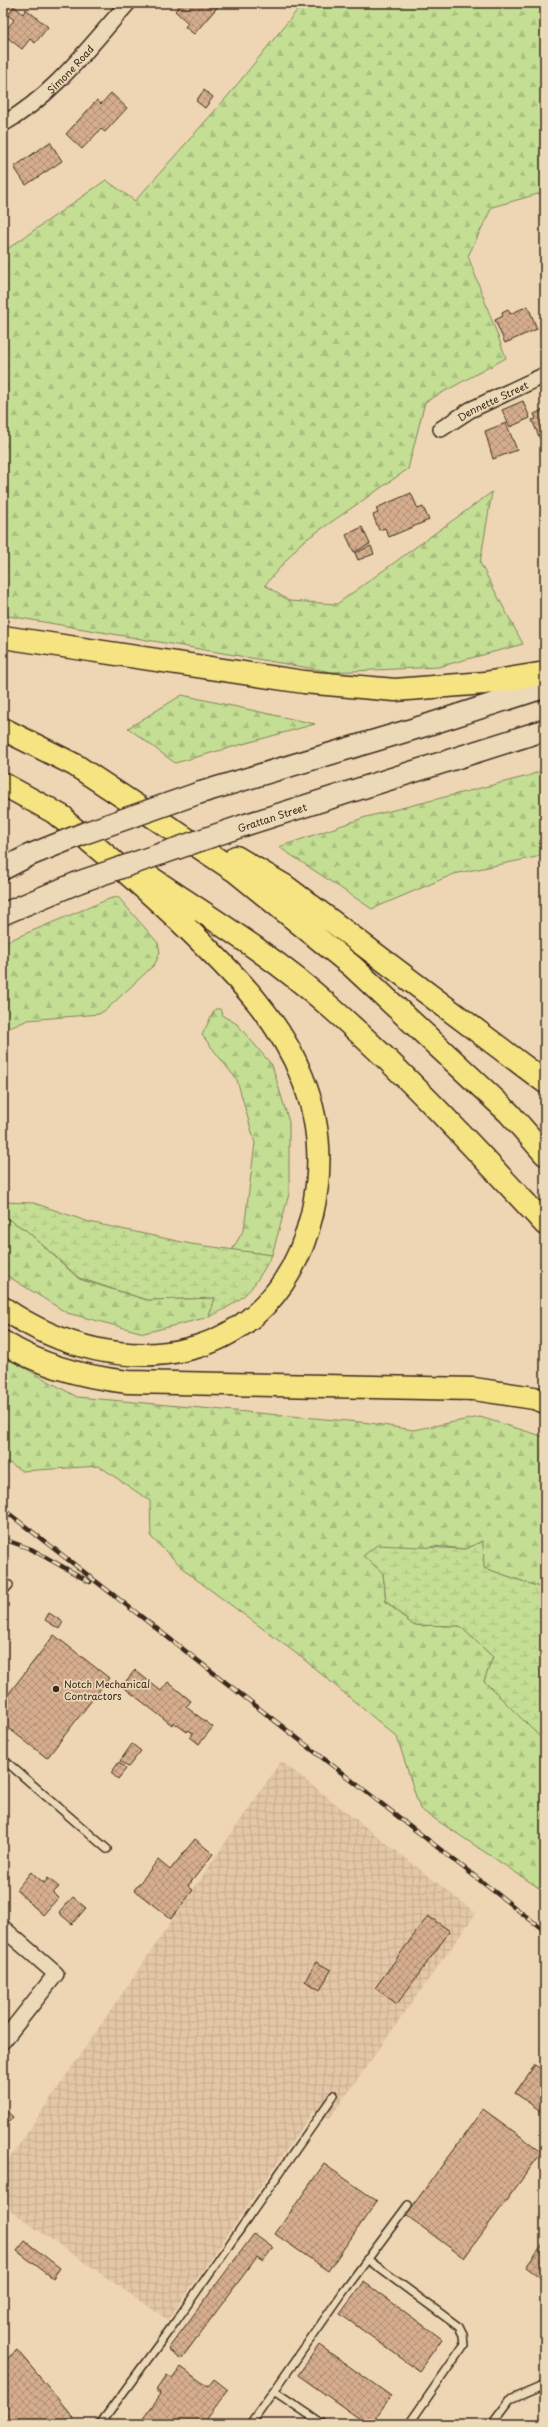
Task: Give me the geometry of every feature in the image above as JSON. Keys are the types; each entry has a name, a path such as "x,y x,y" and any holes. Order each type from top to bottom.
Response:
{"highway":[{"path":"3,638 304,682 395,690 485,683 545,673"},
{"path":"3,729 69,762 285,886 545,1082"},
{"path":"3,784 50,809 256,948 327,1004 392,1062 455,1126 545,1224"},
{"path":"112,788 235,871 353,967 509,1113 545,1154"},
{"path":"3,1308 35,1328 69,1343 87,1348 122,1354 158,1355 202,1345 244,1323 258,1311 280,1286 304,1240 318,1183 318,1133 310,1098 296,1061 270,1017 216,956 123,867 50,809"},
{"path":"3,1342 40,1362 78,1374 128,1382 474,1389 534,1398 545,1402"}],"main road":[{"path":"3,869 30,855 85,833 199,793 427,725 545,687"},
{"name":"Grattan Street","path":"3,914 79,882 245,825 545,730"}],"street":[{"name":"Simone Road","path":"3,124 36,103 58,83 128,3"},
{"name":"Dennette Street","path":"441,429 470,410 545,375"},
{"path":"3,1928 56,1974 3,2041"}],"lane":[{"path":"3,1592 9,1584"},
{"path":"3,1759 107,1849"},
{"path":"100,2424 176,2321 334,2095"},
{"path":"251,2424 367,2259 408,2205"},
{"path":"367,2259 459,2327 463,2335 464,2345 409,2424"},
{"path":"492,2424 510,2400 545,2384"},
{"path":"274,2391 323,2424"}],"shaded area":[{"path":"281,1761 476,1913 329,2119 314,2110 168,2320 3,2206 3,2168"}],"green space":[{"path":"303,3 545,3 545,192 492,207 468,256 506,358 425,402 408,469 301,543 265,585 289,601 337,604 492,492 480,563 523,644 438,667 332,672 3,615 3,252 106,180 135,201 227,97"},
{"path":"182,695 315,724 175,763 128,728"},
{"path":"545,769 545,853 536,857 454,874 372,909 279,847 366,817 528,776"},
{"path":"118,897 158,943 160,952 155,964 107,1009 99,1014 28,1020 3,1031 3,943 109,899"},
{"path":"215,1009 220,1009 223,1016 237,1024 272,1065 289,1122 289,1194 272,1255 232,1250 244,1229 255,1143 237,1080 202,1035"},
{"path":"3,1202 34,1203 89,1222 191,1244 272,1255 259,1277 247,1293 232,1305 209,1317 215,1298 147,1300 79,1278 26,1230 3,1216"},
{"path":"3,1216 26,1230 79,1279 147,1300 215,1298 209,1317 144,1333 67,1313 3,1273"},
{"path":"3,1356 77,1397 370,1423 413,1430 480,1417 545,1437 545,1589 484,1568 482,1541 466,1549 433,1546 383,1573 386,1602 413,1625 460,1626 493,1657 484,1681 545,1742 545,1892 420,1809 397,1737 301,1657 189,1574 151,1537 150,1501 99,1466 22,1471 3,1459"},
{"path":"483,1541 484,1568 545,1589 545,1742 484,1681 493,1657 460,1626 413,1625 386,1601 383,1573 363,1556 377,1545 466,1549"}],"building":[{"path":"182,3 221,3 194,34 185,27 188,23 175,11"},
{"path":"14,6 23,14 26,9 48,27 35,43 30,39 22,49 3,34 14,20 8,15"},
{"path":"204,90 213,97 205,108 196,101"},
{"path":"111,93 127,108 105,132 101,129 82,149 66,134 97,100 101,104"},
{"path":"50,142 62,161 26,185 14,167"},
{"path":"528,306 537,329 505,343 495,320 503,316 502,312 508,309 510,314"},
{"path":"523,401 530,418 510,427 502,410"},
{"path":"545,409 545,451 532,420 536,419 534,414"},
{"path":"506,423 517,450 493,459 485,431"},
{"path":"411,493 418,509 423,507 429,520 389,537 385,528 379,530 373,515 378,513 376,508"},
{"path":"362,527 370,544 354,552 346,535"},
{"path":"371,546 374,554 358,560 355,553"},
{"path":"49,1613 63,1622 59,1629 45,1620"},
{"name":"Notch Mechanical Contractors","path":"54,1635 109,1678 47,1758 3,1724 3,1701"},
{"path":"135,1670 161,1691 168,1682 191,1701 186,1707 213,1727 199,1744 190,1737 193,1733 188,1730 187,1732 173,1722 172,1725 122,1686"},
{"path":"132,1744 141,1751 128,1767 120,1761"},
{"path":"119,1762 126,1769 118,1779 111,1773"},
{"path":"195,1839 213,1854 188,1886 193,1890 171,1919 134,1890 158,1860 170,1870"},
{"path":"31,1872 44,1883 48,1878 59,1887 53,1893 58,1898 43,1915 16,1890"},
{"path":"73,1897 86,1908 72,1924 59,1913"},
{"path":"428,1916 450,1931 397,2004 375,1988"},
{"path":"316,1962 331,1970 320,1990 305,1981"},
{"path":"535,2065 545,2072 545,2114 515,2093"},
{"path":"3,2108 13,2117 3,2129"},
{"path":"483,2109 542,2152 464,2258 406,2215"},
{"path":"324,2164 377,2201 328,2271 275,2234"},
{"path":"254,2234 273,2248 263,2261 257,2257 181,2359 168,2349"},
{"path":"25,2241 60,2268 53,2278 17,2251"},
{"path":"545,2241 545,2281 526,2267"},
{"path":"364,2282 442,2339 419,2371 340,2314"},
{"path":"319,2345 391,2396 371,2424 367,2424 298,2375"},
{"path":"17,2350 74,2418 67,2424 3,2424 3,2362"},
{"path":"181,2367 208,2387 214,2379 228,2390 202,2424 139,2424 161,2394 156,2390 167,2375 172,2379"}],"railway":[{"path":"3,1509 545,1931"},
{"path":"3,1539 31,1549 90,1582"}],"place":[{"name":"Notch Mechanical Contractors","path":"56,1689"}]}
